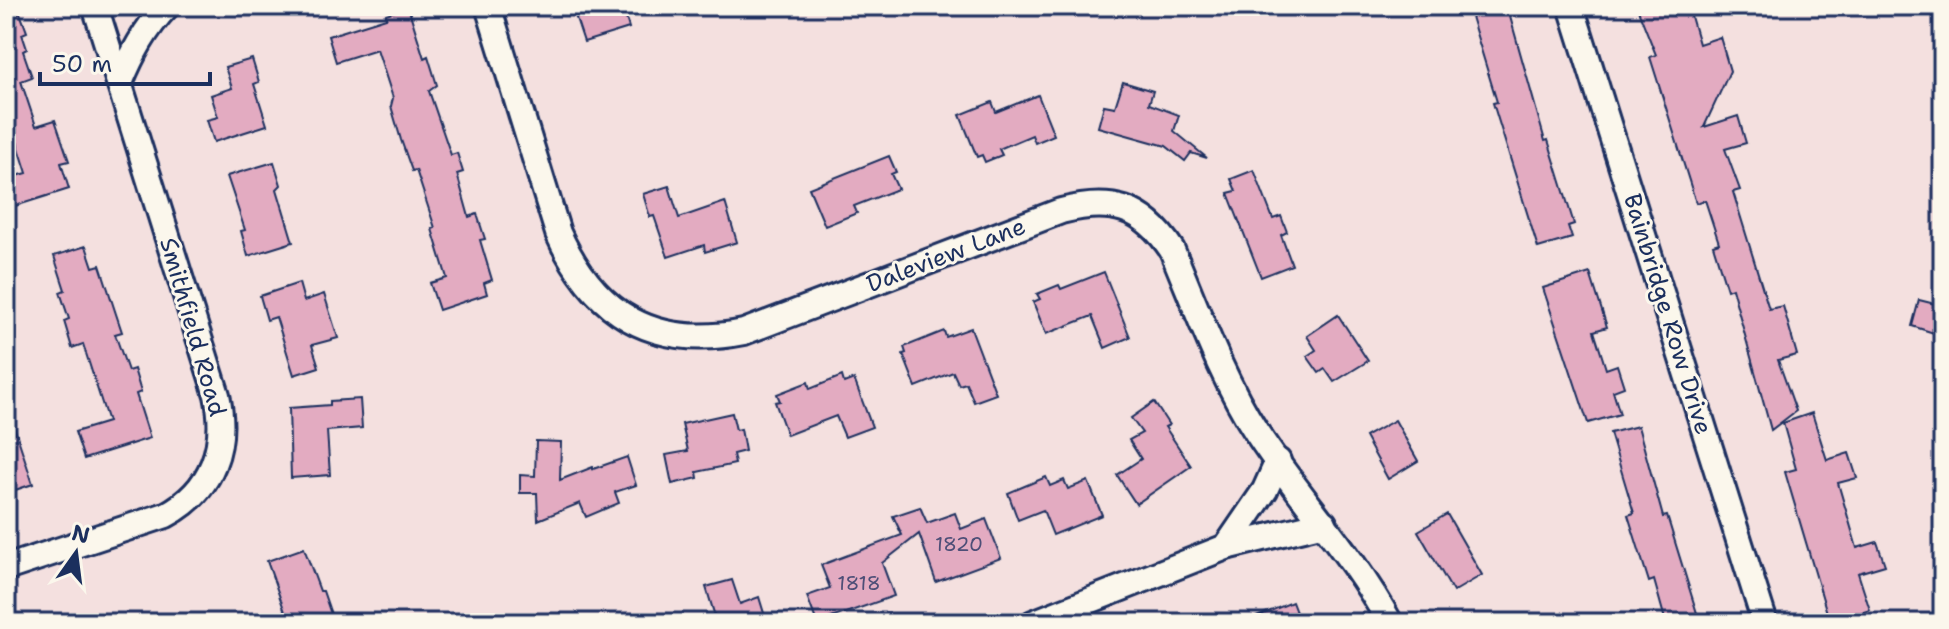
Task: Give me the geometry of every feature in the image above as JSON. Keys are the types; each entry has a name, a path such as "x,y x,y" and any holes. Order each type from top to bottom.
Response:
{"street":[{"name":"Smithfield Road","path":"6,568 182,507 206,481 217,462 221,445 222,414 217,395 95,6"},
{"path":"120,83 150,24 167,6"},
{"name":"Daleview Lane","path":"488,6 558,233 571,262 588,286 610,306 636,323 661,332 688,337 744,332 1061,211 1087,204 1117,206 1144,218 1172,250 1233,390 1257,433 1367,582 1390,623"},
{"name":"Bainbridge Row Drive","path":"1571,6 1765,623"},
{"path":"1226,547 1265,490 1278,461"},
{"path":"1033,623 1226,547 1324,523"}],"building":[{"path":"6,6 12,6 15,14 20,13 27,32 22,34 27,49 23,51 32,77 21,81 36,126 55,120 69,161 61,163 69,189 6,209 6,179 27,173 6,107"},
{"path":"572,6 604,6 606,13 623,8 629,28 584,42"},
{"path":"1484,6 1507,6 1545,141 1548,140 1574,224 1568,226 1572,238 1538,248 1493,103 1497,102 1469,10"},
{"path":"1653,6 1688,6 1699,44 1720,37 1730,71 1704,127 1738,116 1746,143 1725,149 1740,190 1733,192 1769,309 1783,306 1797,355 1778,360 1796,411 1771,430 1732,288 1727,290 1713,245 1719,243 1705,200 1696,203 1650,57 1656,55 1638,10"},
{"path":"408,7 424,58 428,56 437,85 429,91 451,155 457,153 463,172 457,174 469,217 477,214 485,239 480,240 492,280 484,283 487,294 439,310 430,283 447,278 416,170 412,171 401,140 391,106 393,98 377,49 336,62 328,36 386,18 386,14"},
{"path":"252,59 259,82 254,84 267,125 214,142 207,120 218,117 211,95 232,88 225,67"},
{"path":"1123,82 1153,91 1149,104 1179,115 1174,131 1207,158 1191,153 1185,161 1166,146 1098,127 1104,105 1115,107"},
{"path":"1038,95 1054,135 1035,143 1032,135 999,149 1002,155 985,162 982,155 977,157 960,115 992,102 996,112"},
{"path":"889,156 896,172 891,174 898,189 854,206 857,213 825,226 809,188"},
{"path":"274,162 281,185 277,189 293,242 248,256 241,231 245,230 227,176"},
{"path":"1254,170 1273,219 1281,216 1287,232 1281,235 1292,265 1261,277 1228,193 1236,191 1231,179"},
{"path":"669,186 679,218 725,202 737,242 705,252 704,245 668,257 643,194"},
{"path":"86,246 93,267 100,265 122,332 115,334 128,371 134,369 141,392 136,394 150,438 84,459 75,432 108,422 83,344 72,348 64,321 69,319 60,292 65,290 54,256"},
{"path":"1104,272 1130,337 1105,348 1092,316 1046,334 1033,302 1040,299 1037,294 1059,285 1061,289"},
{"path":"1590,273 1607,327 1594,331 1606,369 1617,365 1624,387 1613,391 1620,414 1588,423 1543,288"},
{"path":"299,283 304,301 324,294 338,338 312,345 319,367 294,375 276,317 267,320 260,296"},
{"path":"1919,300 1943,306 1943,336 1912,326"},
{"path":"1338,315 1368,361 1334,382 1325,369 1319,373 1307,356 1316,350 1307,336"},
{"path":"971,328 996,394 974,402 966,383 959,385 953,372 916,387 903,354 906,353 904,347 944,331 946,337"},
{"path":"842,376 844,383 854,379 872,427 845,437 836,416 787,435 775,402 780,401 777,394 808,382 810,389"},
{"path":"360,399 362,428 327,431 330,475 291,478 289,408"},
{"path":"1154,402 1169,425 1165,427 1191,466 1136,504 1117,475 1141,459 1129,440 1142,433 1131,418"},
{"path":"732,413 736,430 741,429 745,451 733,454 735,464 697,472 698,478 672,484 666,455 688,451 682,424"},
{"path":"1812,413 1827,460 1849,453 1857,478 1838,483 1857,548 1877,542 1885,565 1858,573 1870,610 1830,623 1785,472 1796,469 1783,423"},
{"path":"10,414 33,484 6,493 6,415"},
{"path":"1395,420 1418,461 1388,479 1365,437"},
{"path":"1638,426 1663,517 1667,516 1700,623 1666,623 1654,580 1649,582 1628,515 1634,513 1610,433"},
{"path":"536,441 561,442 560,480 627,457 636,485 615,492 619,503 586,517 580,503 538,520 537,493 520,493 520,475 535,476"},
{"path":"1046,477 1050,486 1064,480 1068,489 1088,481 1102,515 1053,535 1043,510 1018,520 1008,493"},
{"path":"920,507 927,523 955,513 961,529 986,519 1001,558 936,582 919,534 882,563 894,596 817,623 807,596 830,588 821,565 902,535 893,516"},
{"path":"1447,514 1482,575 1453,592 1418,531"},
{"path":"304,548 334,623 289,623 267,561"},
{"path":"732,580 740,604 759,597 767,623 717,623 706,587"},
{"path":"1292,602 1300,623 1242,623"}]}
